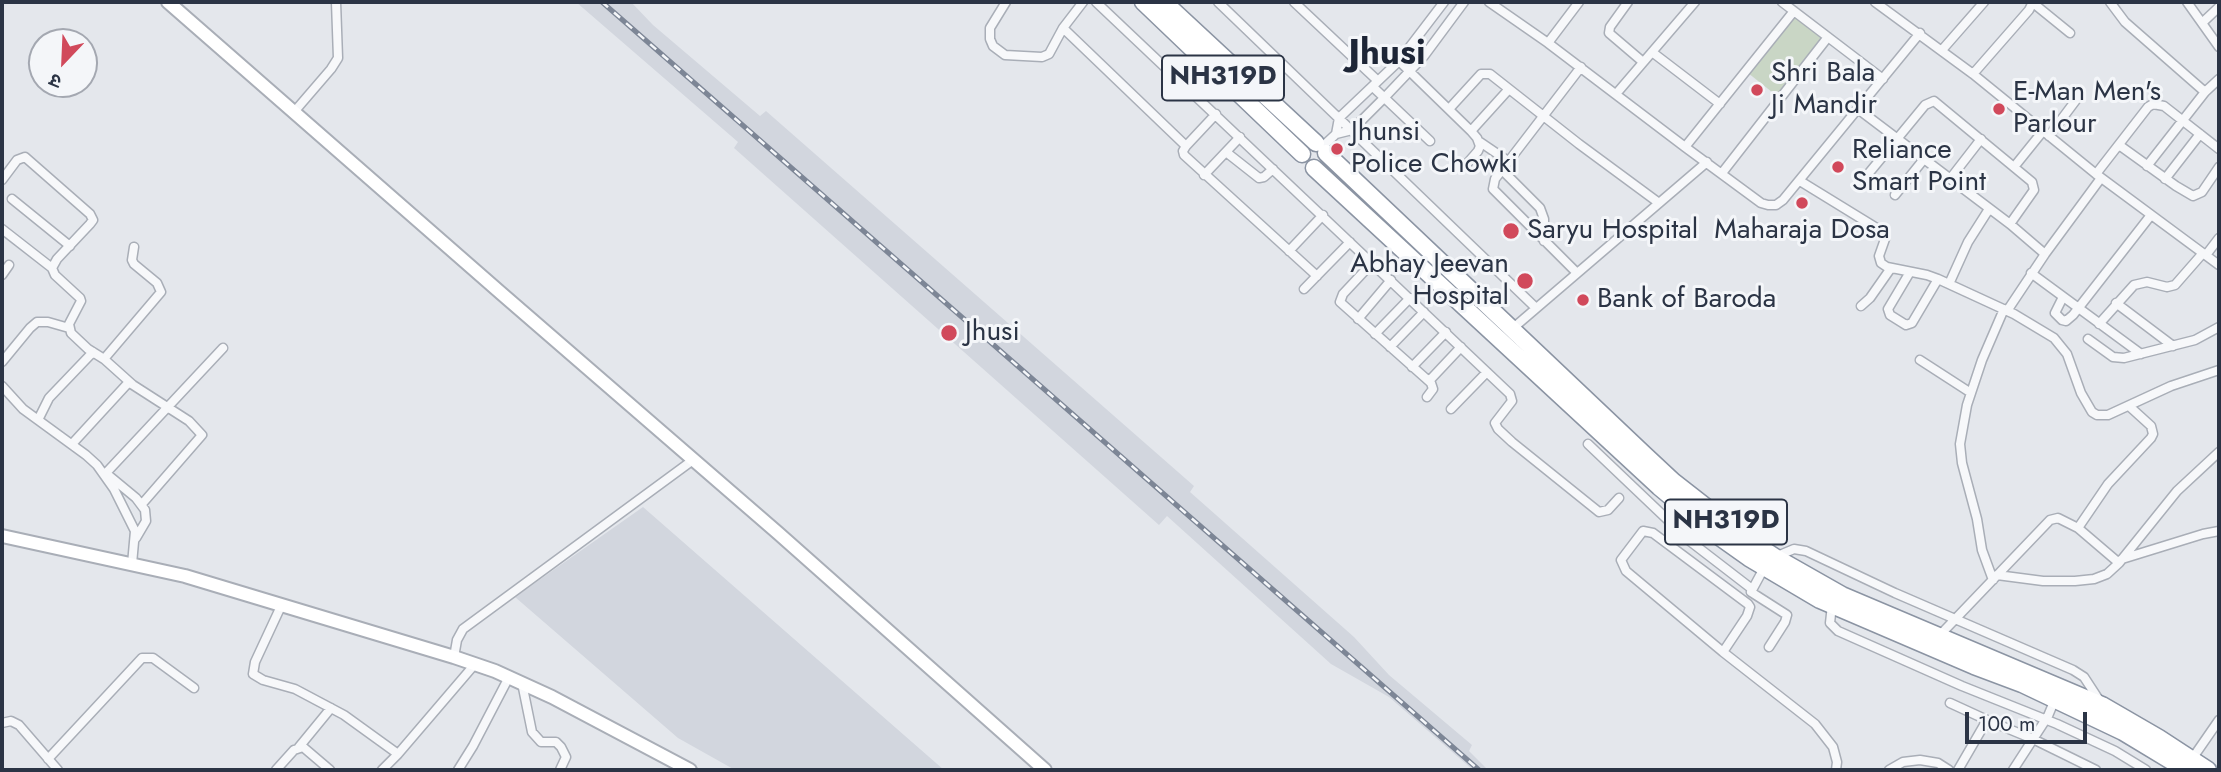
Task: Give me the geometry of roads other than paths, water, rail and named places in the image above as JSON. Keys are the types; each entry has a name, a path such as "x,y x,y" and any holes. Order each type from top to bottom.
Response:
{"highway":[{"name":"NH319D","path":"1143,2 1302,154"},
{"name":"NH319D","path":"1174,5 1673,481 1746,538 1767,567 1842,595 2102,705 2189,764 2208,770"},
{"path":"1314,168 1324,163 1322,148 1308,145 1302,154 1307,165 1314,168 1659,487 1717,536 1804,592 1831,614 2050,710 2123,732 2189,764"}],"street":[{"path":"168,2 1045,770"},
{"path":"294,112 338,58 336,2"},
{"path":"1006,2 993,21 989,33 993,46 1004,55 1045,57 1083,2"},
{"path":"1096,2 1373,262 1512,397 1510,404 1495,423 1512,442 1598,512 1608,510 1619,498"},
{"path":"1217,2 1536,308"},
{"path":"1294,2 1430,141"},
{"path":"1336,134 1339,118 1399,61 1444,2"},
{"path":"1322,148 1336,134 1352,130 1385,97 1410,71 1464,2"},
{"path":"1489,2 1581,67 1685,148 1768,205 1776,205 1783,200 1800,181 1920,33"},
{"path":"1548,43 1579,2"},
{"path":"1628,2 1610,27 1609,33 1643,62"},
{"path":"1616,94 1695,2"},
{"path":"1782,2 1883,79"},
{"path":"1875,2 1920,33 2099,176 2219,265"},
{"path":"1942,50 1984,2"},
{"path":"1973,74 2033,2 2070,33"},
{"path":"2110,2 2125,22 2205,92"},
{"path":"2187,2 2219,47"},
{"path":"2203,23 2219,7"},
{"path":"1685,148 1794,11"},
{"path":"1063,28 1186,146"},
{"path":"1722,173 1828,37"},
{"path":"1652,52 1720,104"},
{"path":"1399,61 1480,142 1508,161"},
{"path":"1577,273 1494,193 1493,184 1581,67"},
{"path":"1449,109 1478,77 1485,72 1490,74 1659,204"},
{"path":"2147,166 2205,92 2219,79"},
{"path":"1471,131 1509,89"},
{"path":"2014,167 2079,96"},
{"path":"1864,178 1925,104 1934,101 2034,186 2010,224"},
{"path":"1995,578 1982,550 1960,444 1962,425 1986,350 2006,310 2148,107 2153,104 2164,106 2219,149"},
{"path":"1858,109 2010,224 2045,254"},
{"path":"1216,114 1186,146 1184,155 1317,276"},
{"path":"2165,179 2200,134"},
{"path":"1205,176 1240,137"},
{"path":"1950,179 1981,139"},
{"path":"1464,167 1478,151 1480,142"},
{"path":"2119,145 2189,195 2197,196 2219,167"},
{"path":"1226,152 1259,178 1273,169"},
{"path":"2,180 18,160 24,157 86,209 93,220 52,268"},
{"path":"1895,195 1924,159"},
{"path":"1513,329 1707,162"},
{"path":"1502,170 1540,208 1544,219 1544,241"},
{"path":"1800,181 1882,232 1885,240 1879,259 1891,268 1938,279 2040,328 2061,345 2067,354 2081,393 2092,412 2102,416 2171,386 2219,370"},
{"path":"12,199 70,246"},
{"path":"1949,284 1968,242 1989,209"},
{"path":"1289,251 1323,215"},
{"path":"2063,297 2055,313 2062,320 2069,319 2151,215"},
{"path":"2,229 52,268 55,275 80,298 81,301 70,318 69,328"},
{"path":"2099,324 2131,287 2138,283 2147,282 2167,288 2175,285 2219,238"},
{"path":"1304,289 1350,242"},
{"path":"104,359 161,292 157,283 134,264 134,247"},
{"path":"1373,262 1340,298 1342,304 1429,381 1433,389 1427,397"},
{"path":"2,275 9,265"},
{"path":"1861,306 1870,298 1891,268"},
{"path":"1910,272 1888,309 1890,315 1906,325 1912,323 1938,279"},
{"path":"2031,273 2141,354"},
{"path":"1358,318 1391,280"},
{"path":"1375,334 1410,298"},
{"path":"2116,303 2172,346"},
{"path":"1390,347 1424,312"},
{"path":"2,362 37,322 69,328 82,344 104,359 129,382 189,421 202,435 142,504"},
{"path":"2088,339 2113,357 2124,358 2195,340 2219,327"},
{"path":"1412,367 1446,332"},
{"path":"1429,381 1461,347"},
{"path":"106,473 223,348"},
{"path":"38,420 49,398 93,352"},
{"path":"1920,360 1971,394"},
{"path":"1451,409 1488,372"},
{"path":"72,444 129,382"},
{"path":"2,386 23,409 72,444 142,504 146,522 136,538"},
{"path":"2078,528 2108,484 2151,438 2151,426 2129,406"},
{"path":"1588,444 1691,542 1787,615 1769,647"},
{"path":"1995,578 2075,581 2094,579 2107,574 2121,561 2177,491 2219,452"},
{"path":"454,657 457,640 463,629 693,460"},
{"path":"97,465 114,489 135,531 132,564"},
{"path":"1939,636 2050,520 2066,520 2121,561"},
{"path":"1723,652 1748,616 1750,607 1649,531 1643,531 1623,555 1622,565 1626,570 1723,652 1815,724 1833,747 1836,770"},
{"path":"2121,561 2219,531"},
{"path":"2,536 185,576 475,664 522,683 690,770"},
{"path":"1745,601 1767,567 1794,549 1805,551 1860,578 2073,670 2084,677 2102,705"},
{"path":"282,604 255,662 253,674 263,680 295,689 351,718 398,754"},
{"path":"1831,614 1838,631 1962,686 2050,710 2146,770"},
{"path":"45,770 53,764 142,658 153,658 194,688"},
{"path":"382,770 475,664"},
{"path":"458,770 509,677"},
{"path":"522,683 532,732 541,742 556,742 566,757 560,770"},
{"path":"1950,703 2034,739 2096,770"},
{"path":"276,770 331,708"},
{"path":"2012,770 2050,710"},
{"path":"1958,770 1987,720"},
{"path":"2189,764 2219,720"},
{"path":"2,723 11,721 19,725 53,764"},
{"path":"299,747 307,749 330,770"},
{"path":"1889,770 1903,762 1920,761 1938,763 1949,770"}],"railway":[{"path":"602,2 1479,770"}],"place":[{"name":"Shri Bala Ji Mandir","path":"1757,90"},
{"name":"E-Man Men's Parlour","path":"1999,109"},
{"name":"Jhunsi Police Chowki","path":"1337,149"},
{"name":"Reliance Smart Point","path":"1838,167"},
{"name":"Maharaja Dosa","path":"1802,203"},
{"name":"Saryu Hospital","path":"1511,231"},
{"name":"Abhay Jeevan Hospital","path":"1525,281"},
{"name":"Bank of Baroda","path":"1583,300"},
{"name":"Jhusi","path":"949,333"}],"district":[{"name":"Jhusi","path":"1387,56"}]}
